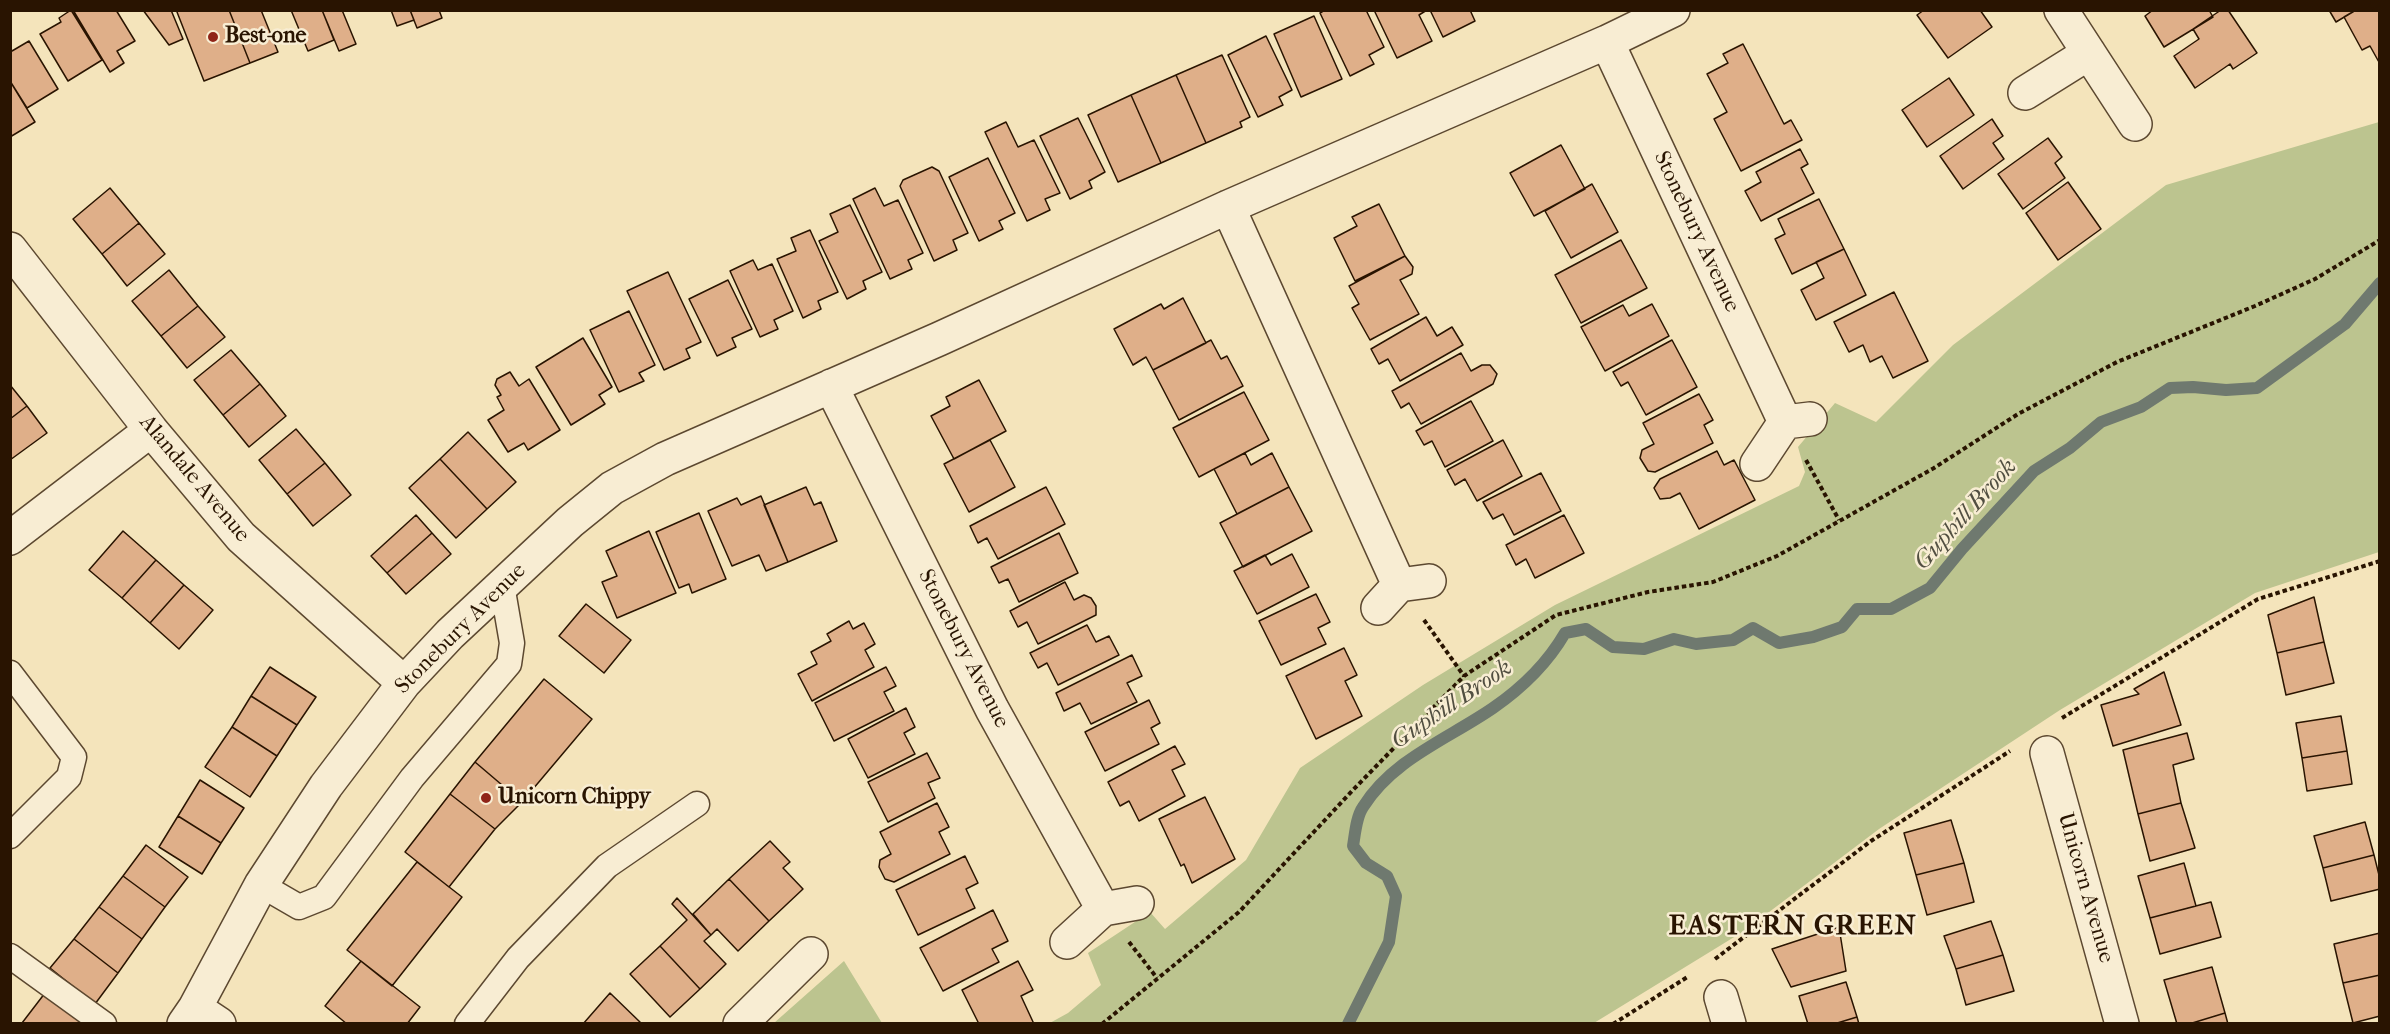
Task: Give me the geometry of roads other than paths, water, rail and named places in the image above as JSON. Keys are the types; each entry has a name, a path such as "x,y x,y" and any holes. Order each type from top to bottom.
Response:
{"street":[{"name":"Stonebury Avenue","path":"199,1018 261,885 326,786 404,683 450,634 502,585 570,522 612,488 665,459 1228,207 1607,42 1673,10"},
{"path":"2061,10 2135,124"},
{"name":"Stonebury Avenue","path":"1607,42 1798,421 1757,464"},
{"path":"2025,93 2089,53"},
{"path":"1228,207 1402,591"},
{"name":"Alandale Avenue","path":"10,249 152,430 241,537 404,683"},
{"name":"Stonebury Avenue","path":"831,386 992,710 1103,909"},
{"path":"10,537 152,430"},
{"name":"Unicorn Avenue","path":"2033,749 2122,1023"},
{"path":"1066,942 1103,909 1137,903"},
{"path":"740,1023 811,954"}],"lane":[{"path":"261,885 299,908 324,897 412,778 509,664 512,643 502,585"},
{"path":"10,673 74,757 69,777 10,836"},
{"path":"467,1023 518,958 607,866 697,804"},
{"path":"10,956 104,1023"}],"waterway":[{"name":"Guphill Brook","path":"1348,1024 1389,942 1396,896 1387,876 1366,863 1353,846 1361,811 1375,790 1405,763 1493,708 1524,684 1542,665 1565,633 1586,629 1613,647 1644,649 1674,639 1696,644 1733,640 1753,628 1779,643 1813,637 1842,627 1857,609 1891,609 1930,588 1962,549 2034,471 2070,448 2101,422 2141,407 2170,388 2193,387 2226,390 2257,388 2345,324 2380,283"}],"place":[{"name":"Best-one","path":"213,37"},
{"name":"Unicorn Chippy","path":"486,798"}],"district":[{"name":"EASTERN GREEN","path":"1793,927"}]}
